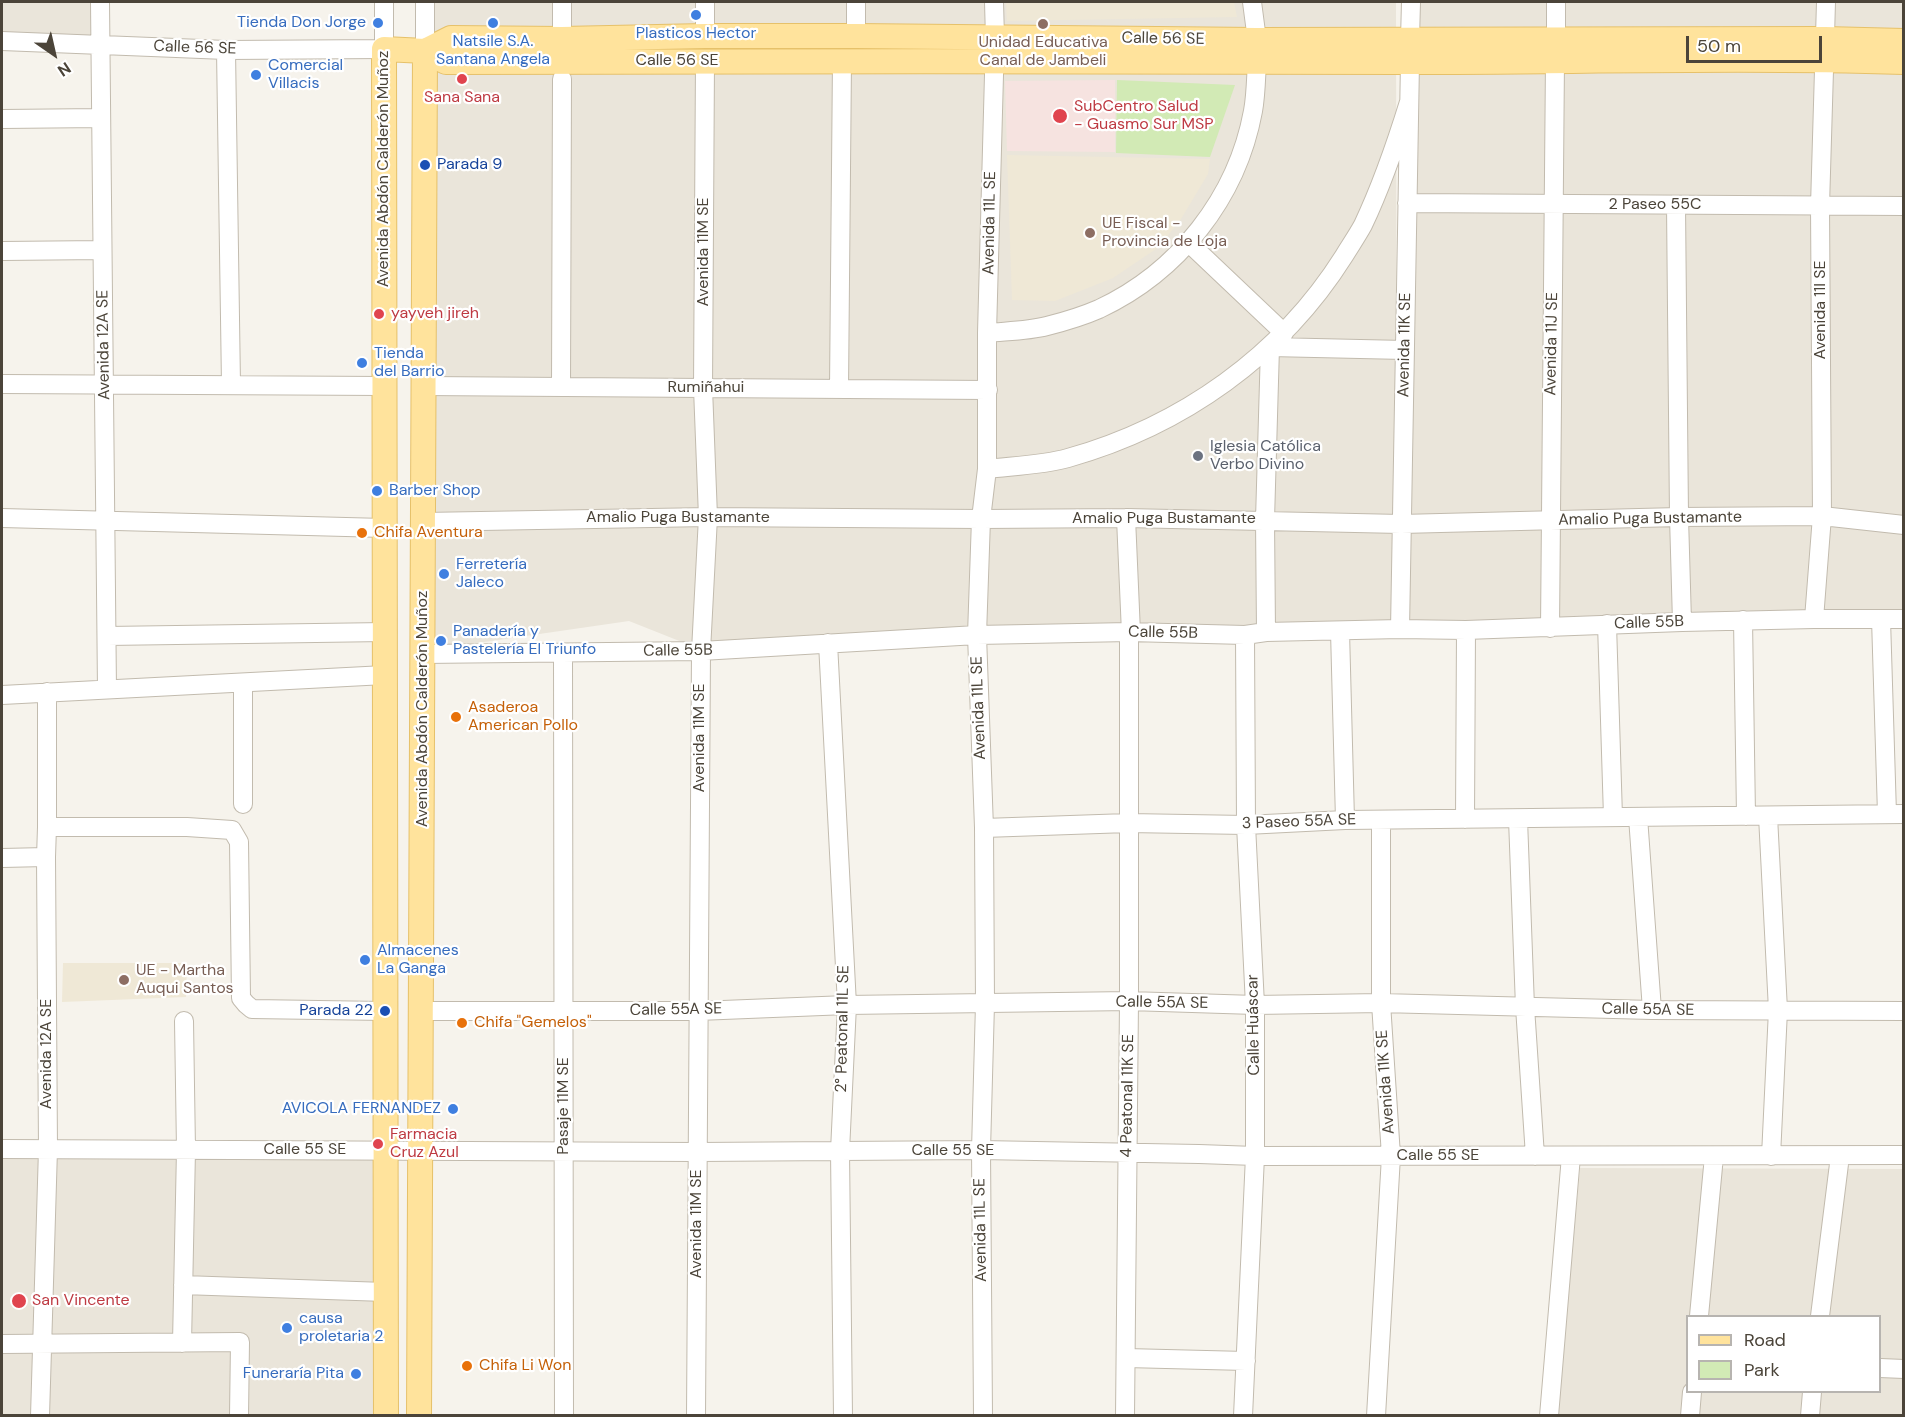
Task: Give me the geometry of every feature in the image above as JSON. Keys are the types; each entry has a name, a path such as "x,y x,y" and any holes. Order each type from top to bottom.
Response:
{"main road":[{"name":"Calle 56 SE","path":"425,51 451,38 562,39 705,36 856,36 994,50"},
{"name":"Calle 56 SE","path":"384,49 425,51 446,62 705,61 842,60 994,50 1825,49 1904,41"},
{"name":"Avenida Abdón Calderón Muñoz","path":"384,49 386,1416"},
{"name":"Calle 56 SE","path":"1825,49 1904,62"},
{"name":"Avenida Abdón Calderón Muñoz","path":"419,1416 425,51"}],"street":[{"name":"Avenida 12A SE","path":"100,2 107,689"},
{"name":"Avenida Abdón Calderón Muñoz","path":"384,2 384,49"},
{"name":"Avenida Abdón Calderón Muñoz","path":"425,2 425,51"},
{"path":"562,2 562,39"},
{"path":"705,2 705,36"},
{"path":"856,2 856,36"},
{"name":"Avenida 11L SE","path":"983,1416 981,1150 985,1004 984,828 977,635 981,519 987,469 987,333 994,2"},
{"path":"987,333 1044,327 1098,309 1147,281 1190,243 1219,203 1240,158 1253,110 1257,51 1252,2"},
{"name":"Avenida 11K SE","path":"1400,629 1411,2"},
{"name":"Avenida 11J SE","path":"1550,627 1556,2"},
{"name":"Avenida 11I SE","path":"1814,619 1822,516 1820,206 1826,2"},
{"name":"Calle 56 SE","path":"2,41 226,50 384,49"},
{"path":"226,50 231,385"},
{"path":"839,389 842,60"},
{"name":"Avenida 11M SE","path":"696,1416 701,651 708,517 703,388 705,61"},
{"path":"561,387 562,78"},
{"path":"987,469 1066,459 1140,433 1209,396 1270,347 1327,283 1362,227 1389,166 1409,102"},
{"path":"2,119 101,118"},
{"name":"2 Paseo 55C","path":"1407,203 1904,206"},
{"path":"1676,205 1682,622"},
{"path":"1190,243 1284,333"},
{"path":"2,251 102,250"},
{"path":"1270,347 1405,350"},
{"path":"1266,632 1265,520 1270,347"},
{"path":"2,384 384,386"},
{"name":"Rumiñahui","path":"424,386 988,390"},
{"name":"Amalio Puga Bustamante","path":"424,522 708,517 1126,518 1401,524 1822,516 1904,525"},
{"path":"2,518 384,528"},
{"name":"4 Peatonal 11K SE","path":"1125,1416 1130,632 1126,518"},
{"path":"1881,619 1895,814"},
{"name":"Calle 55B","path":"423,654 701,651 977,635 1130,632 1245,635 1266,632 1466,630 1743,620 1904,619"},
{"path":"1743,620 1746,816"},
{"path":"1606,624 1613,817"},
{"path":"1465,819 1466,630"},
{"path":"1340,631 1345,820"},
{"path":"107,636 385,632"},
{"name":"Calle Huáscar","path":"1243,1416 1255,1156 1256,1005 1246,825 1245,635"},
{"name":"2° Peatonal 11L SE","path":"828,644 847,1005 840,1151 843,1416"},
{"name":"Pasaje 11M SE","path":"563,652 564,1416"},
{"path":"2,695 385,675"},
{"path":"243,683 243,804"},
{"name":"Avenida 12A SE","path":"40,1416 48,1149 47,692"},
{"name":"3 Paseo 55A SE","path":"984,828 1128,823 1246,825 1345,820 1895,814"},
{"path":"1768,816 1778,1010 1771,1156"},
{"path":"1638,817 1652,1010"},
{"path":"1518,819 1524,1007 1535,1156"},
{"name":"Avenida 11K SE","path":"1376,1416 1391,1156 1381,1003 1381,820"},
{"path":"47,827 188,827 232,830 239,842 241,998 246,1004 252,1009 385,1011"},
{"path":"2,858 46,857"},
{"name":"Calle 55A SE","path":"421,1011 698,1011 847,1005 1129,1001 1256,1005 1381,1003 1652,1010 1904,1011"},
{"path":"182,1343 186,1150 184,1022"},
{"name":"Calle 55 SE","path":"2,1149 564,1152 981,1150 1255,1156 1904,1155"},
{"path":"1549,1416 1571,1156"},
{"path":"1699,1315 1714,1156"},
{"path":"1820,1315 1840,1156"},
{"path":"183,1285 385,1292"},
{"path":"2,1344 240,1342 239,1416"},
{"path":"1126,1358 1246,1361"},
{"path":"1881,1368 1904,1369"},
{"path":"1690,1416 1692,1393"},
{"path":"1810,1416 1812,1393"}],"shaded area":[{"path":"2,2 98,2 97,41 2,36"},
{"path":"431,2 1396,2 1397,625 697,648 629,621 429,650"},
{"path":"1006,2 1234,2 1237,17 1007,21"},
{"path":"1407,2 1903,2 1903,618 1407,625"},
{"name":"SubCentro Salud - Guasmo Sur MSP","path":"1115,80 1115,152 1007,151 1005,81"},
{"name":"UE Fiscal - Provincia de Loja","path":"1007,155 1210,159 1208,174 1181,219 1159,247 1113,278 1055,301 1012,300"},
{"name":"UE - Martha Auqui Santos","path":"63,963 187,963 186,997 62,1002"},
{"path":"2,1155 381,1156 381,1415 2,1416"},
{"path":"1580,1168 1903,1169 1903,1415 1557,1416"}],"green space":[{"path":"1117,80 1235,85 1210,157 1116,153"}],"place":[{"name":"Plasticos Hector","path":"696,15"},
{"name":"Tienda Don Jorge","path":"378,23"},
{"name":"Natsile S.A. Santana Angela","path":"493,23"},
{"name":"Unidad Educativa Canal de Jambeli","path":"1043,24"},
{"name":"Comercial Villacis","path":"256,75"},
{"name":"Sana Sana","path":"462,79"},
{"name":"SubCentro Salud - Guasmo Sur MSP","path":"1060,116"},
{"name":"Parada 9","path":"425,165"},
{"name":"UE Fiscal - Provincia de Loja","path":"1090,233"},
{"name":"yayveh jireh","path":"379,314"},
{"name":"Tienda del Barrio","path":"362,363"},
{"name":"Iglesia Católica Verbo Divino","path":"1198,456"},
{"name":"Barber Shop","path":"377,491"},
{"name":"Chifa Aventura","path":"362,533"},
{"name":"Ferretería Jaleco","path":"444,574"},
{"name":"Panadería y Pastelería El Triunfo","path":"441,641"},
{"name":"Asaderoa American Pollo","path":"456,717"},
{"name":"Almacenes La Ganga","path":"365,960"},
{"name":"UE - Martha Auqui Santos","path":"124,980"},
{"name":"Parada 22","path":"385,1011"},
{"name":"Chifa \"Gemelos\"","path":"462,1023"},
{"name":"AVICOLA FERNANDEZ","path":"453,1109"},
{"name":"Farmacia Cruz Azul","path":"378,1144"},
{"name":"San Vincente","path":"19,1301"},
{"name":"causa proletaria 2","path":"287,1328"},
{"name":"Chifa Li Won","path":"467,1366"},
{"name":"Funeraría Pita","path":"356,1374"}]}
